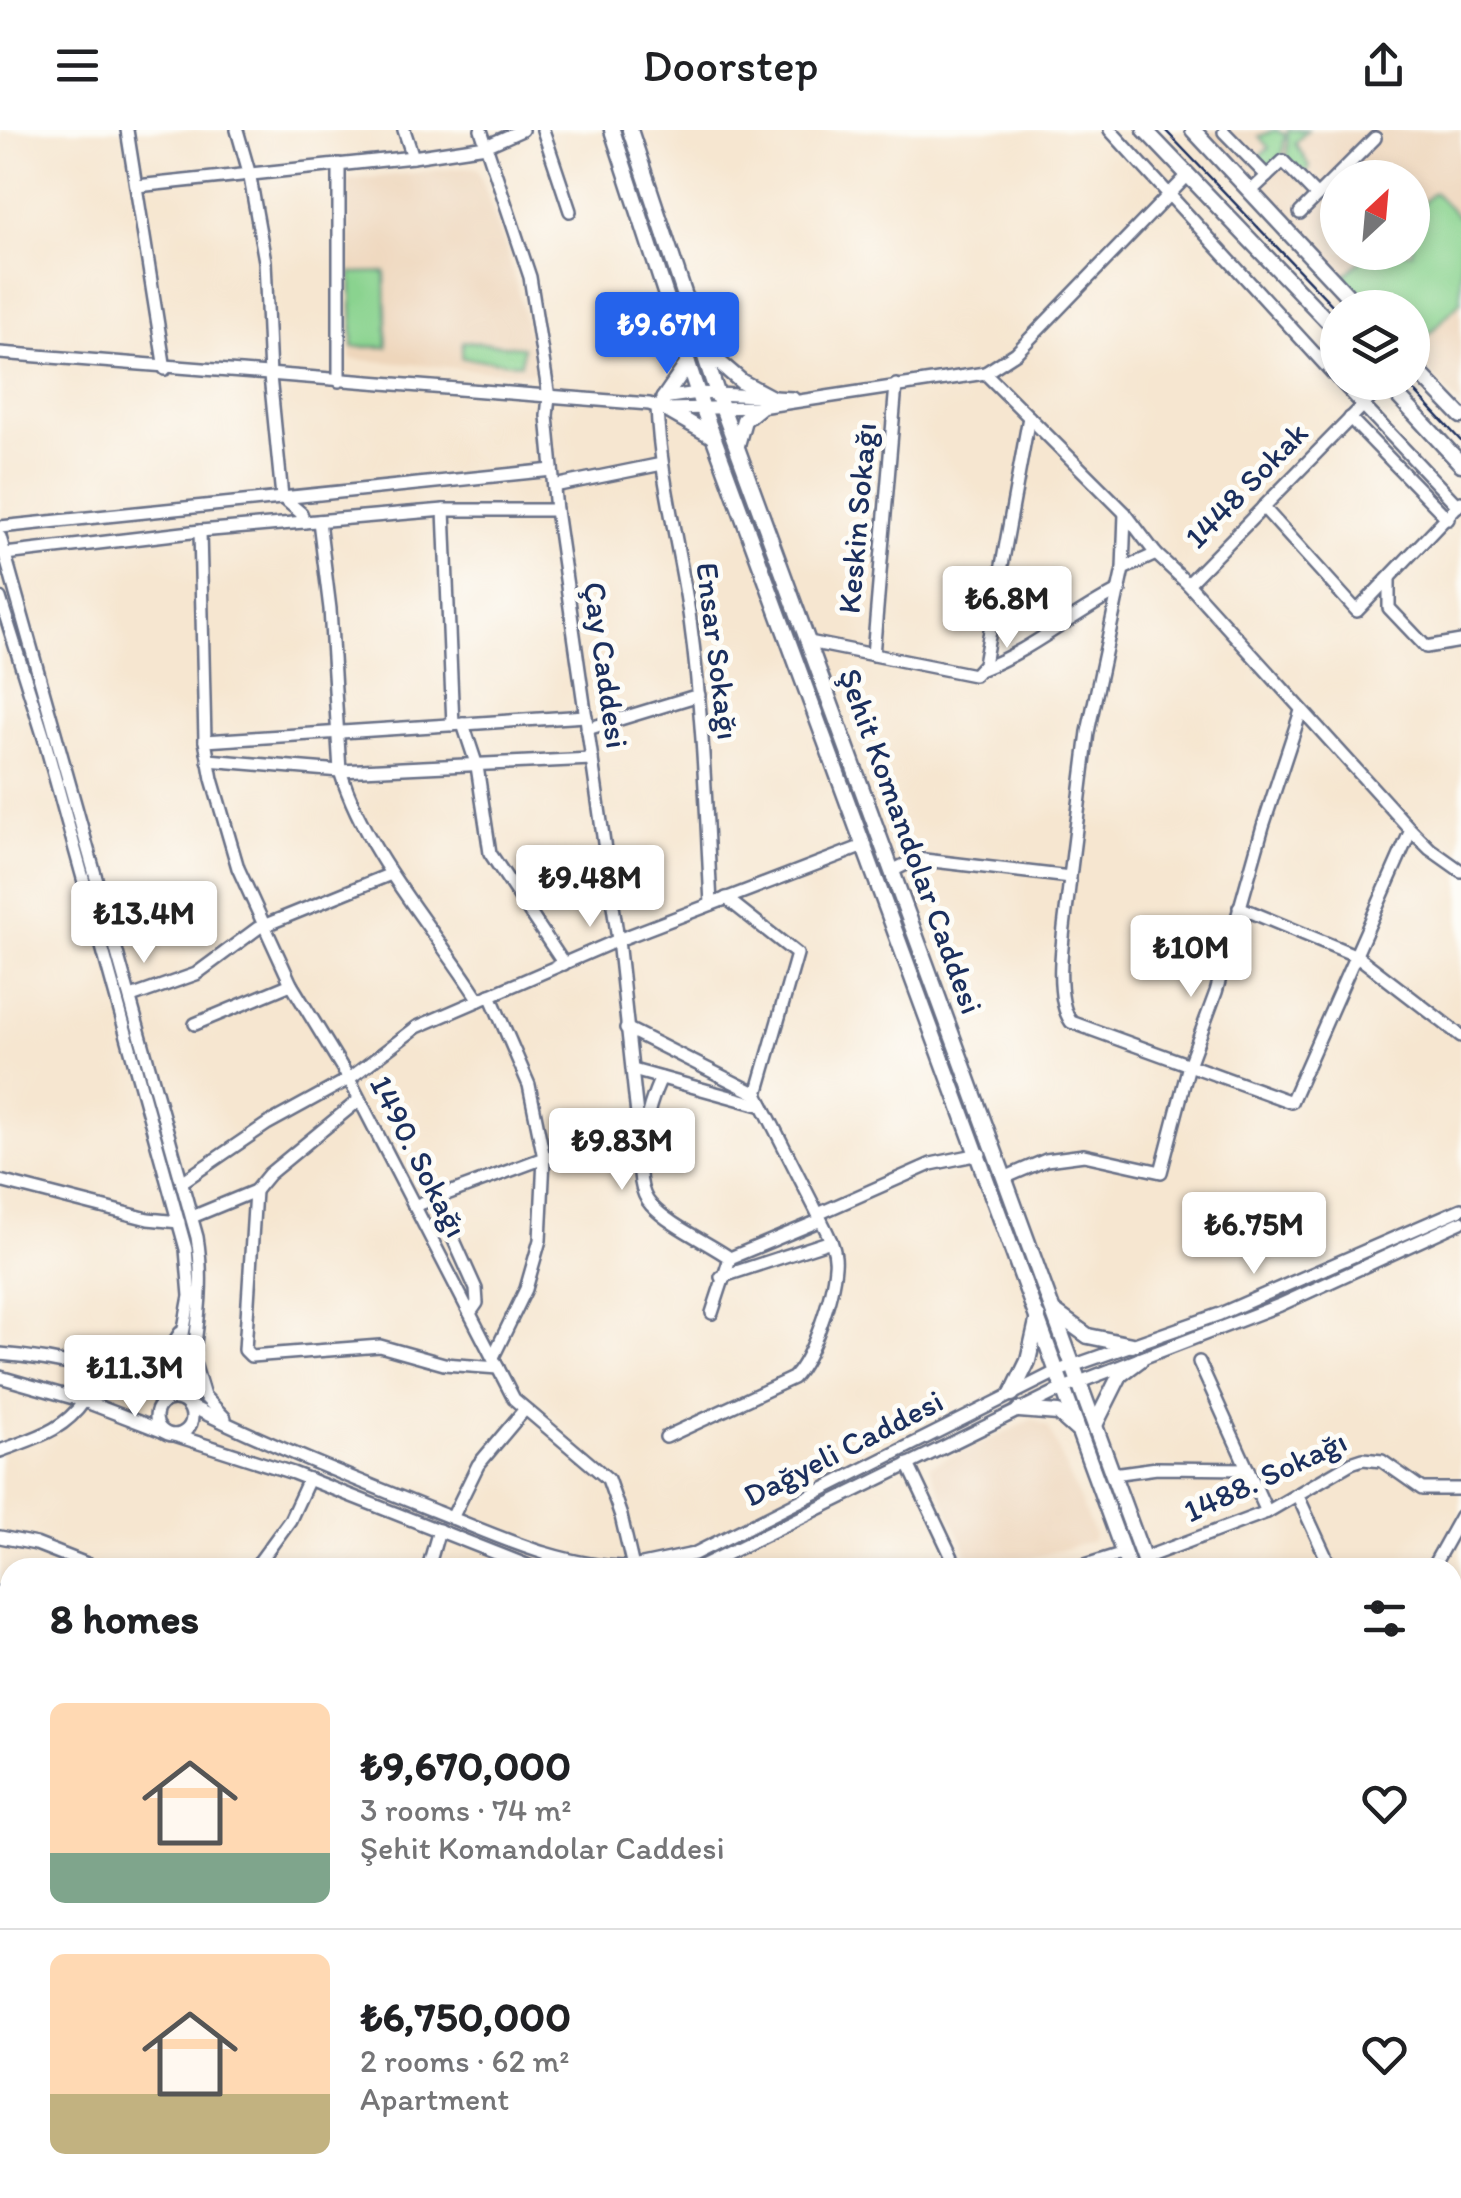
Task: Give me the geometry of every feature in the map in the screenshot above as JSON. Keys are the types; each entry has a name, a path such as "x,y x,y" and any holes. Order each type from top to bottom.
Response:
{"main road":[{"name":"Şehit Komandolar Caddesi","path":"612,130 714,438 980,1154 1046,1314 1074,1364 1144,1558"},
{"name":"Şehit Komandolar Caddesi","path":"630,130 720,401 1004,1178 1046,1314 1058,1371 1126,1558"},
{"path":"1146,130 1320,313"},
{"path":"1193,130 1342,290"},
{"path":"701,345 765,402 744,420 737,446"},
{"path":"688,363 659,404 714,438"},
{"path":"1430,384 1461,416"},
{"path":"1401,400 1461,464"},
{"path":"1012,1394 1046,1314 1088,1336 1132,1345"},
{"path":"1095,1425 1120,1375 1140,1360"},
{"path":"1020,1410 1058,1414 1080,1433"}],"street":[{"path":"126,130 165,369"},
{"path":"237,130 250,172 265,261 270,376 282,496 302,513 304,522"},
{"path":"404,130 414,157"},
{"name":"Çay Caddesi","path":"414,1206 544,1158 616,1140 625,1134 637,1115 618,940 556,510 547,416 549,397 530,277 481,130"},
{"path":"137,186 414,157 486,146 522,130"},
{"path":"543,130 570,212"},
{"path":"1110,130 1320,359"},
{"path":"1224,132 1267,176"},
{"path":"1355,160 1375,138"},
{"path":"1250,192 1283,161 1316,196"},
{"path":"339,380 340,164"},
{"path":"0,353 165,369 659,404 700,399 797,399 985,373 1016,353 1188,175"},
{"path":"1300,213 1320,193"},
{"path":"985,373 1125,513 1156,554 1188,584 1411,830 1461,870"},
{"name":"Keskin Sokağı","path":"873,655 896,385"},
{"path":"1263,507 1358,610 1448,519 1460,504 1357,400"},
{"name":"1448 Sokak","path":"1188,584 1368,400"},
{"name":"Ensar Sokağı","path":"659,404 662,464 700,696 710,904"},
{"path":"982,668 1029,417"},
{"path":"1350,418 1448,519"},
{"path":"554,486 662,464"},
{"path":"0,527 552,470"},
{"path":"444,510 458,724 476,766 490,853 564,964"},
{"path":"5,554 444,510 556,510"},
{"path":"1125,513 1120,590 1088,732 1070,878 1059,990 1062,1010 1071,1022 1291,1102 1411,830"},
{"path":"255,1191 244,1350 251,1356 380,1346 444,1364 495,1362 526,1288 540,1240 544,1158 529,1085 484,998 378,854 340,771 330,610 319,521"},
{"name":"1490. Sokağı","path":"200,532 205,741 238,868 291,984 349,1079 514,1400 608,1479 622,1516 629,1558"},
{"path":"0,537 192,1216 203,1272 188,1405 192,1416 189,1428 168,1433"},
{"path":"1123,569 1156,554"},
{"path":"1389,579 1389,608 1426,647 1461,641"},
{"path":"809,642 974,676 1120,590"},
{"path":"0,598 44,738 179,1222 190,1275 171,1399"},
{"path":"205,741 458,724 586,722 700,696"},
{"path":"1004,1178 1046,1160 1084,1155 1161,1172 1189,1065 1216,992 1301,711"},
{"path":"208,760 340,771 592,759"},
{"path":"182,1182 267,1124 349,1079 417,1027 618,940 866,844"},
{"path":"892,871 916,860 1070,878"},
{"path":"131,997 196,974 254,930 294,911 391,874"},
{"path":"726,898 797,954 760,1100"},
{"path":"1239,907 1357,956 1461,1036"},
{"path":"195,1024 291,984"},
{"path":"626,1028 760,1100 832,1241 836,1265 806,1365 793,1378 666,1437"},
{"path":"633,1070 760,1100"},
{"path":"661,1078 646,1119 640,1172 645,1196 662,1214 730,1258"},
{"path":"192,1216 255,1191 268,1174 360,1100"},
{"path":"712,1313 730,1258 931,1164 980,1154"},
{"path":"0,1181 148,1220 179,1222"},
{"path":"436,1198 476,1289 476,1302 470,1313"},
{"name":"Dağyeli Caddesi","path":"679,1558 1058,1371 1239,1306 1461,1209"},
{"name":"Dağyeli Caddesi","path":"718,1558 1064,1388 1280,1305 1461,1222"},
{"path":"721,1278 832,1241"},
{"path":"118,1375 160,1361 185,1325"},
{"path":"0,1354 53,1360 118,1375 188,1405"},
{"path":"192,1354 204,1396 245,1432"},
{"path":"1200,1362 1267,1512"},
{"path":"0,1377 84,1401 309,1479 509,1558"},
{"path":"168,1433 156,1415 161,1404 171,1399"},
{"path":"0,1451 58,1429 84,1401"},
{"name":"Dağyeli Caddesi","path":"188,1405 452,1518 562,1558"},
{"path":"452,1518 478,1465 525,1409"},
{"name":"1488. Sokağı","path":"1158,1558 1267,1512 1351,1462 1370,1458 1388,1464 1422,1489 1461,1489"},
{"path":"908,1464 952,1558"},
{"path":"1113,1474 1157,1468 1248,1470"},
{"path":"262,1558 290,1520 309,1479"},
{"path":"1297,1494 1326,1558"},
{"path":"1438,1558 1461,1516"},
{"path":"431,1558 439,1530"},
{"path":"0,1537 36,1544 72,1558"}],"shaded area":[{"path":"1200,130 1461,130 1461,406 1430,373 1430,290 1351,290 1332,270 1430,270 1430,160 1320,160 1320,257"},
{"path":"478,169 511,263 537,370 530,374 350,359 348,180"},
{"path":"1033,1419 1049,1428 1094,1534 1092,1541 1032,1558 969,1558 929,1466"}],"green space":[{"path":"1274,130 1285,134 1282,158 1267,171 1255,160 1269,148 1259,137"},
{"path":"1288,130 1308,130 1295,143 1310,167 1302,179 1287,160"},
{"path":"1434,192 1461,220 1461,301 1430,333 1430,290 1353,290 1342,278 1351,270 1430,270 1430,196"},
{"path":"385,272 387,347 353,347 351,273"},
{"path":"463,341 523,347 521,364 461,358"}],"tram line":[{"path":"1165,130 1320,292"},
{"path":"1423,400 1461,441"}]}
